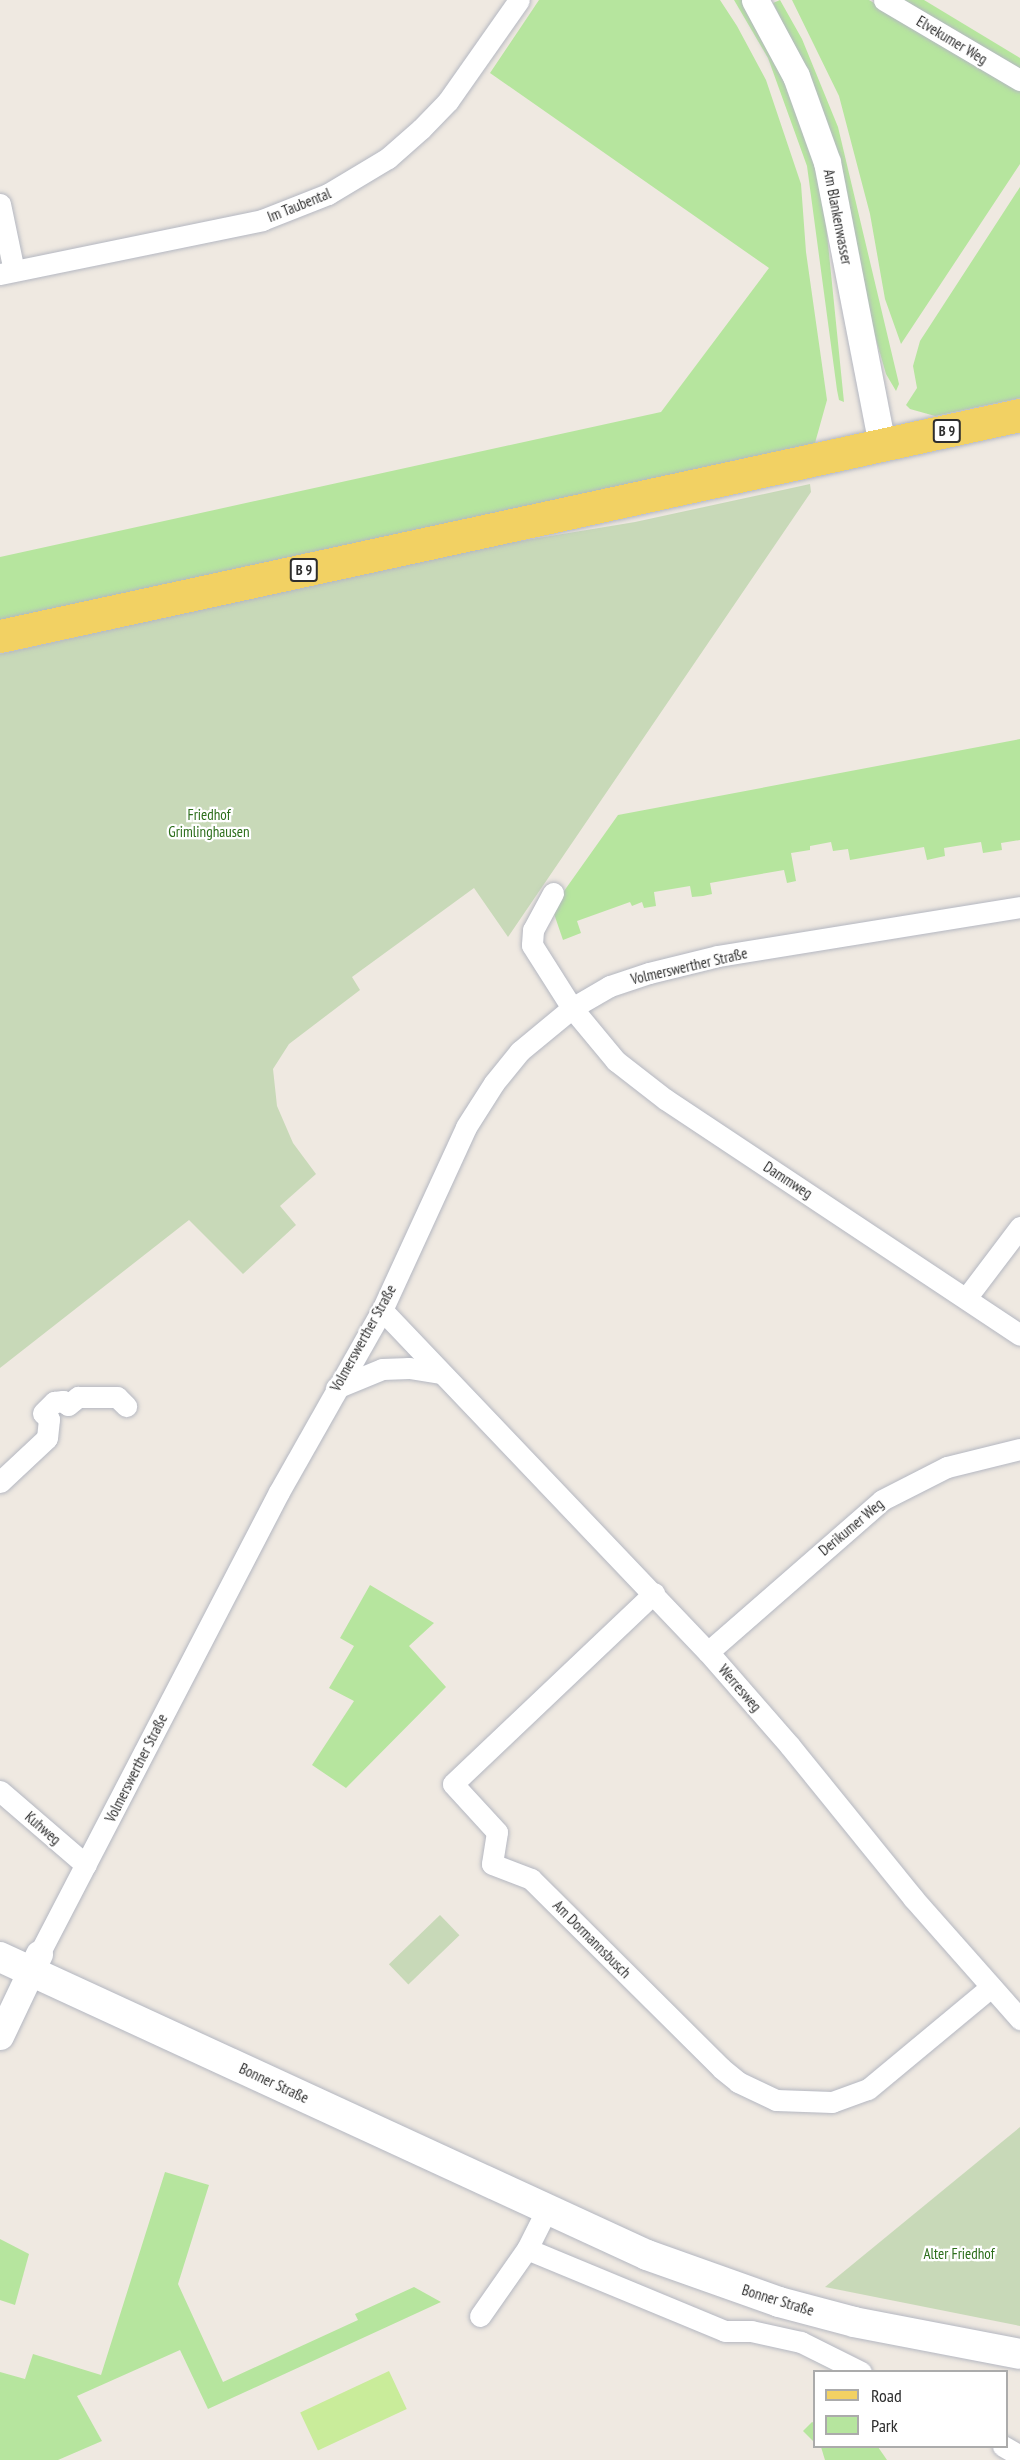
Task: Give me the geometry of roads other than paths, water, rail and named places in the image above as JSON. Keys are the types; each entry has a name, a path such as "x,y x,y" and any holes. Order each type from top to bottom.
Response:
{"main road":[{"name":"B 9","path":"0,636 1020,415"},
{"name":"Bonner Straße","path":"0,1958 34,1963 546,2211 647,2255 779,2302 1020,2354"}],"street":[{"name":"Im Taubental","path":"7,272 262,220 338,189 388,158 448,101 519,0"},
{"name":"Am Blankenwasser","path":"755,0 796,76 827,162 882,446"},
{"name":"Elvekumer Weg","path":"884,0 1020,80"},
{"path":"0,204 7,272"},
{"name":"Dammweg","path":"553,893 533,930 532,945 572,1008 616,1061 650,1088 968,1297 1020,1335"},
{"name":"Volmerswerther Straße","path":"0,2036 34,1963 336,1388 382,1310 452,1156 494,1083 534,1038 572,1008 628,979 718,956 1020,907"},
{"path":"968,1297 1020,1227"},
{"name":"Werresweg","path":"382,1310 708,1652 1020,2019"},
{"path":"336,1388 382,1369 409,1368 442,1373"},
{"path":"0,1482 47,1438 49,1419 44,1413 54,1402 63,1401 68,1405 78,1397 117,1397 126,1406"},
{"name":"Derikumer Weg","path":"708,1652 882,1500 947,1467 1020,1449"},
{"name":"Am Dormannsbusch","path":"654,1593 453,1784 497,1832 492,1864 531,1879 721,2068 738,2082 777,2100 832,2102 868,2089 991,1987"},
{"name":"Kuhweg","path":"0,1791 86,1865"},
{"path":"480,2316 527,2249 546,2211"},
{"path":"527,2249 725,2331 751,2331 801,2342 857,2370"},
{"path":"1006,2448 1020,2456"}],"park label":[{"name":"Friedhof Grimlinghausen","path":"209,822"},
{"name":"Alter Friedhof","path":"959,2254"}]}
